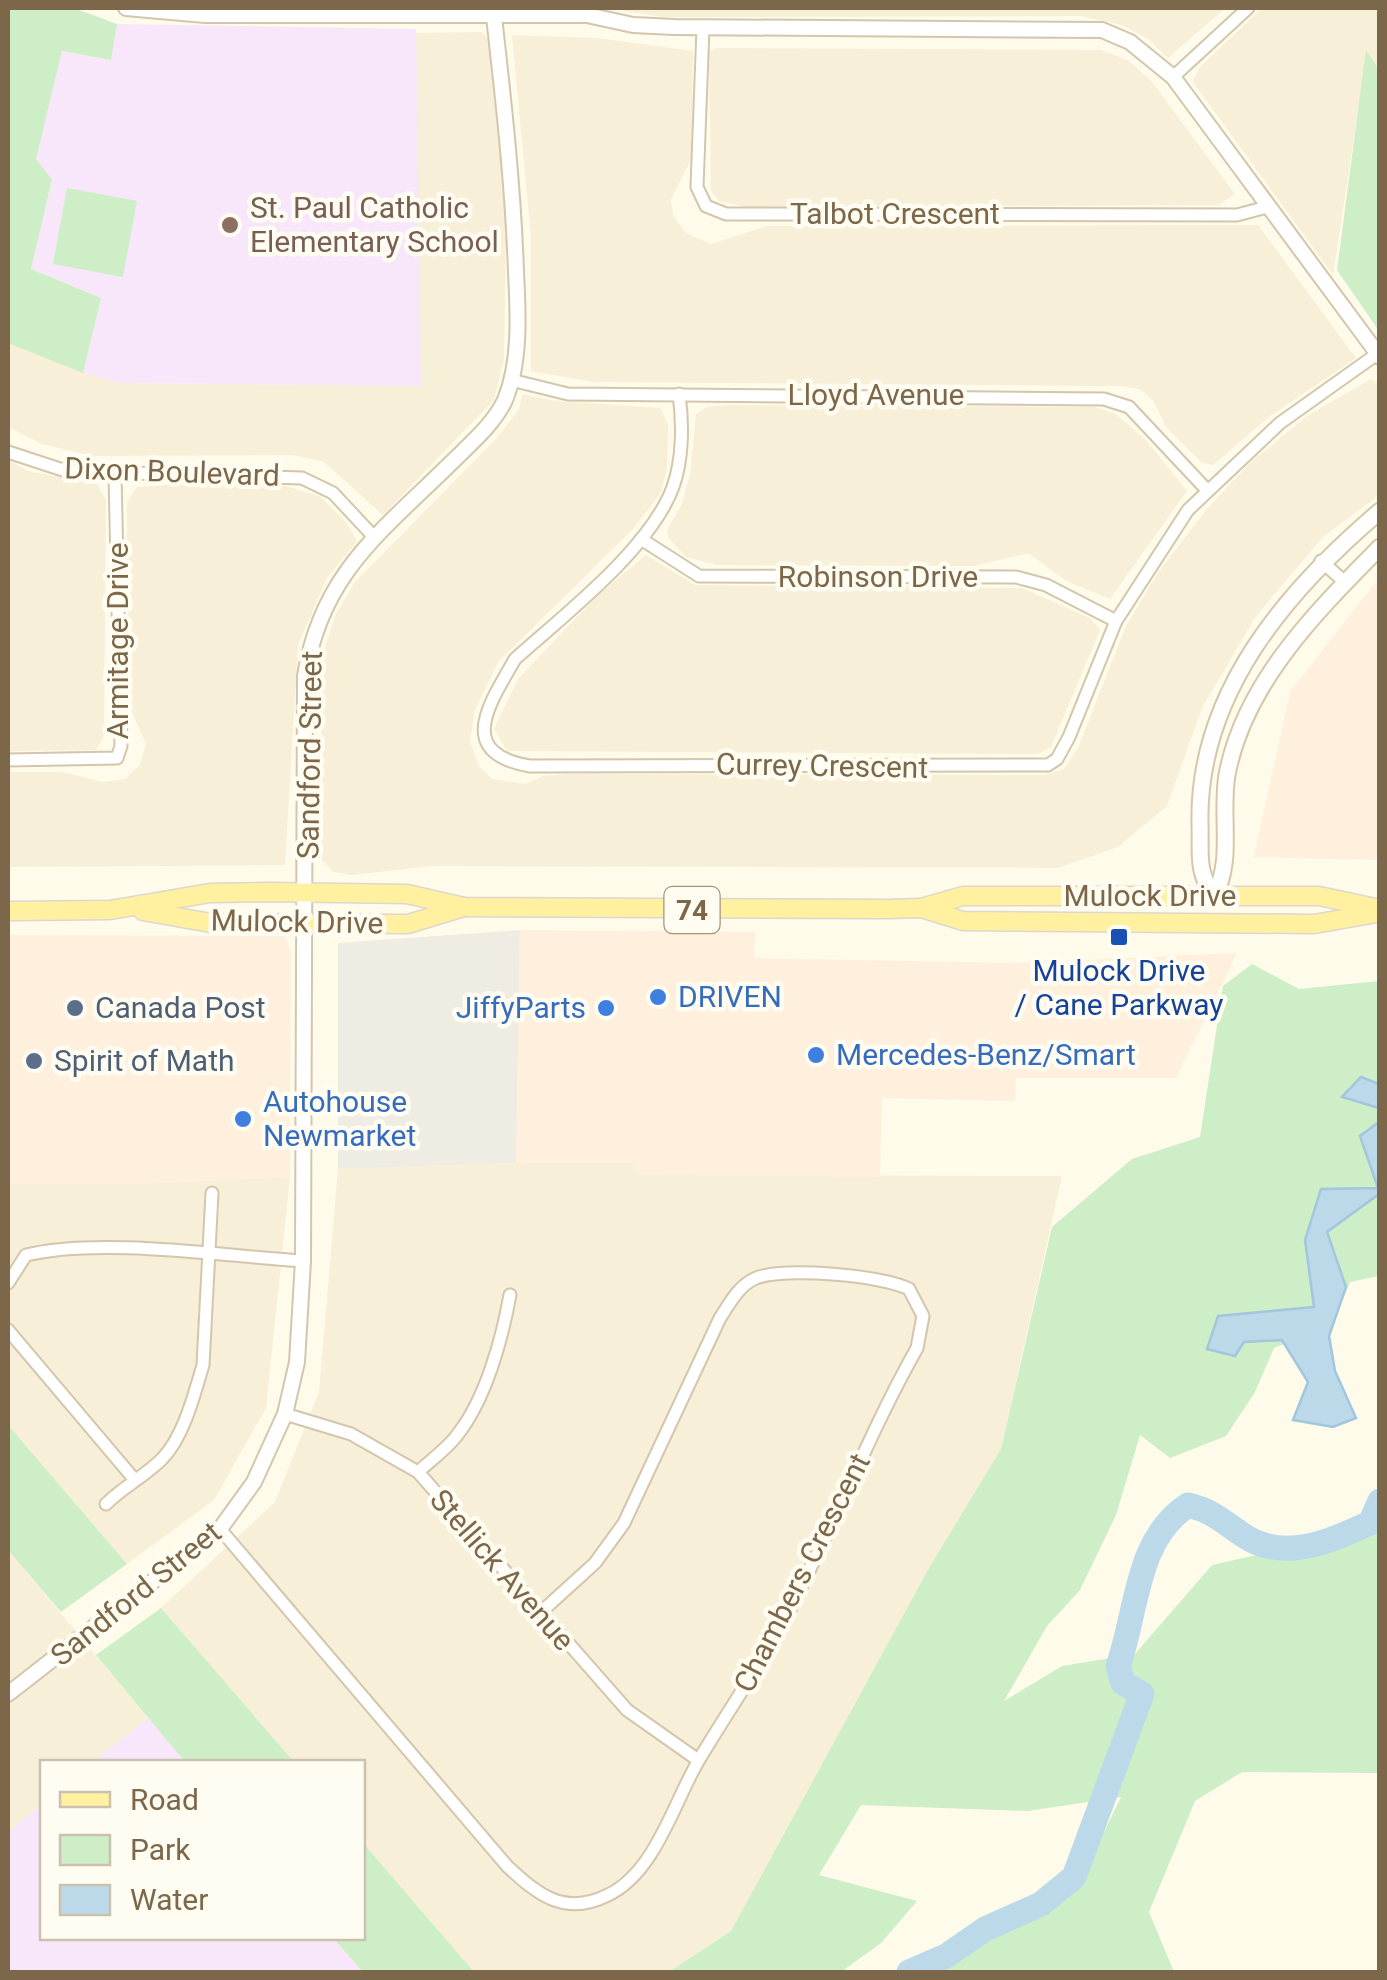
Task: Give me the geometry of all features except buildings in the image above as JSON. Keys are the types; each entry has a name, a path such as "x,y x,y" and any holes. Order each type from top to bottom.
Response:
{"main road":[{"path":"1380,512 1322,561 1280,610 1231,687 1203,763 1201,878 1214,896 1225,878 1228,771 1246,722 1274,668 1301,629 1380,547"},
{"name":"Mulock Drive","path":"8,911 129,908 210,893 307,893 407,894 464,907 921,908 962,896 1319,896 1380,911"},
{"name":"Mulock Drive","path":"129,908 211,923 408,924 464,907"},
{"name":"Mulock Drive","path":"921,908 963,921 1314,924 1380,911"}],"street":[{"path":"126,8 205,15 494,11 587,15 633,26 703,28 1102,30 1130,42 1173,76 1378,356"},
{"path":"1173,76 1248,8"},
{"name":"Sandford Street","path":"8,1694 220,1530 254,1482 285,1414 297,1362 303,1262 305,676 309,650 331,590 375,538 480,434 504,401 511,380 517,328 516,216 494,11"},
{"name":"Talbot Crescent","path":"703,28 696,187 706,206 726,214 1237,216 1266,207"},
{"name":"Currey Crescent","path":"679,394 680,454 674,486 641,539 515,659 488,709 484,735 485,744 501,759 530,766 1048,764 1057,758 1068,737 1116,621 1160,547 1206,489 1292,413 1378,356"},
{"name":"Lloyd Avenue","path":"511,380 568,394 1104,399 1129,407 1206,489"},
{"name":"Dixon Boulevard","path":"8,452 66,472 302,478 333,493 375,538"},
{"name":"Armitage Drive","path":"8,760 117,758 121,746 115,474"},
{"name":"Robinson Drive","path":"641,539 699,576 1016,577 1046,584 1116,621"},
{"path":"1322,561 1346,582"},
{"path":"1214,896 1214,923"},
{"path":"106,1504 161,1460 173,1444 194,1392 203,1365 212,1193"},
{"path":"8,1282 26,1255 50,1250 210,1254 303,1262"},
{"name":"Chambers Crescent","path":"220,1530 507,1866 540,1898 572,1904 606,1896 630,1879 666,1825 698,1760 752,1678 792,1605 917,1348 923,1316 909,1289 883,1278 768,1275 738,1290 720,1318 624,1523 595,1563 540,1614"},
{"path":"418,1472 457,1437 466,1422 504,1325 510,1295"},
{"path":"8,1330 134,1479"},
{"name":"Stellick Avenue","path":"285,1414 351,1434 418,1472 626,1710 698,1760"}],"shaded area":[{"path":"606,8 1225,8 1168,58 1148,39 1122,25 1080,16 662,17"},
{"path":"1262,8 1379,8 1379,71 1367,52 1333,275 1193,82 1199,68"},
{"name":"St. Paul Catholic Elementary School","path":"117,24 416,29 421,386 119,383 83,373 101,298 31,269 52,181 36,159 62,51 110,60"},
{"path":"482,32 488,39 502,169 506,240 504,359 494,400 383,515 324,462 293,455 93,456 42,444 8,427 8,343 119,383 420,386 416,33"},
{"path":"512,35 597,38 693,51 691,159 671,200 673,215 686,233 711,244 767,226 1258,225 1356,358 1269,417 1213,465 1201,462 1166,427 1154,402 1140,389 1120,386 594,382 531,371 531,237"},
{"path":"1101,50 1129,61 1152,82 1235,194 1218,205 746,207 719,201 711,191 709,51"},
{"path":"1371,379 1379,384 1379,495 1323,537 1256,616 1202,708 1167,806 1118,847 1058,868 432,866 351,875 334,872 322,860 321,659 336,614 355,582 496,439 519,410 522,394 556,401 661,408 668,426 667,469 660,494 632,530 498,662 475,710 470,741 479,766 492,779 525,784 543,776 569,774 1044,775 1064,769 1078,748 1126,626 1157,574 1206,510 1250,463 1307,416"},
{"path":"707,407 1094,407 1116,414 1146,440 1187,491 1110,599 1066,581 1028,553 975,566 716,565 686,557 668,538 667,530 681,506 690,475 696,414"},
{"path":"8,460 28,471 97,484 106,500 104,736 96,750 8,751"},
{"path":"199,483 285,486 320,496 346,522 357,541 327,578 298,645 285,865 8,867 8,772 63,772 103,782 125,779 140,765 146,744 128,703 127,502 137,487"},
{"path":"646,555 695,585 1022,588 1090,618 1100,630 1051,747 1038,754 507,751 494,729 518,679 598,595"},
{"path":"1379,578 1379,860 1254,857 1290,692"},
{"path":"520,930 755,932 754,958 1017,963 1237,953 1176,1078 1016,1078 1015,1101 882,1098 880,1177 637,1175 636,1163 516,1163"},
{"path":"520,930 516,1163 338,1169 338,943"},
{"path":"8,935 285,936 291,953 290,1177 135,1184 9,1184"},
{"path":"636,1163 637,1175 1062,1176 1001,1449 929,1568 731,1931 669,1972 474,1972 365,1845 365,1760 292,1760 161,1608 275,1502 319,1392 338,1169"},
{"path":"8,1172 9,1184 135,1184 290,1177 266,1408 214,1500 127,1564 8,1425"},
{"path":"8,1550 148,1718 96,1760 40,1760 40,1806 8,1832"},
{"path":"148,1718 183,1760 96,1760"},
{"path":"40,1806 40,1940 335,1940 363,1972 8,1972 8,1832"}],"green space":[{"path":"8,8 74,8 117,24 111,60 62,51 36,159 52,180 31,269 101,298 83,373 8,343"},
{"path":"1366,50 1380,71 1379,331 1337,270"},
{"path":"67,188 137,201 123,277 53,264"},
{"path":"1252,964 1299,989 1379,981 1379,1276 1350,1282 1332,1326 1274,1348 1255,1392 1226,1436 1170,1458 1140,1435 1116,1515 1080,1590 1047,1626 1004,1701 1062,1666 1135,1654 1212,1565 1340,1536 1379,1494 1379,1773 1242,1772 1195,1801 1149,1912 1174,1972 941,1972 1086,1869 1121,1797 1028,1811 861,1805 819,1875 917,1901 881,1943 841,1972 669,1972 731,1931 929,1568 1001,1449 1052,1227 1132,1159 1200,1137 1223,986"},
{"path":"8,1425 127,1564 61,1612 8,1550"},
{"path":"161,1608 292,1760 183,1760 96,1655"},
{"path":"365,1845 474,1972 363,1972 335,1940 365,1940"}],"water":[{"path":"1361,1077 1379,1084 1379,1108 1342,1097"},
{"path":"1379,1122 1379,1194 1327,1232 1346,1287 1329,1336 1335,1371 1356,1418 1333,1427 1293,1420 1308,1382 1282,1340 1244,1342 1235,1356 1207,1349 1218,1316 1314,1307 1305,1240 1321,1189 1378,1188 1360,1136"}],"waterway":[{"path":"909,1972 946,1956 985,1929 1041,1904 1074,1877 1142,1694 1123,1683 1118,1666 1148,1557 1171,1520 1188,1505 1211,1513 1259,1543 1291,1548 1323,1542 1370,1523 1380,1501"}],"place":[{"name":"St. Paul Catholic Elementary School","path":"230,225"},
{"name":"Mulock Drive / Cane Parkway","path":"1119,937"},
{"name":"DRIVEN","path":"658,997"},
{"name":"Canada Post","path":"75,1008"},
{"name":"JiffyParts","path":"606,1008"},
{"name":"Mercedes-Benz/Smart","path":"816,1055"},
{"name":"Spirit of Math","path":"34,1061"},
{"name":"Autohouse Newmarket","path":"243,1119"}]}
